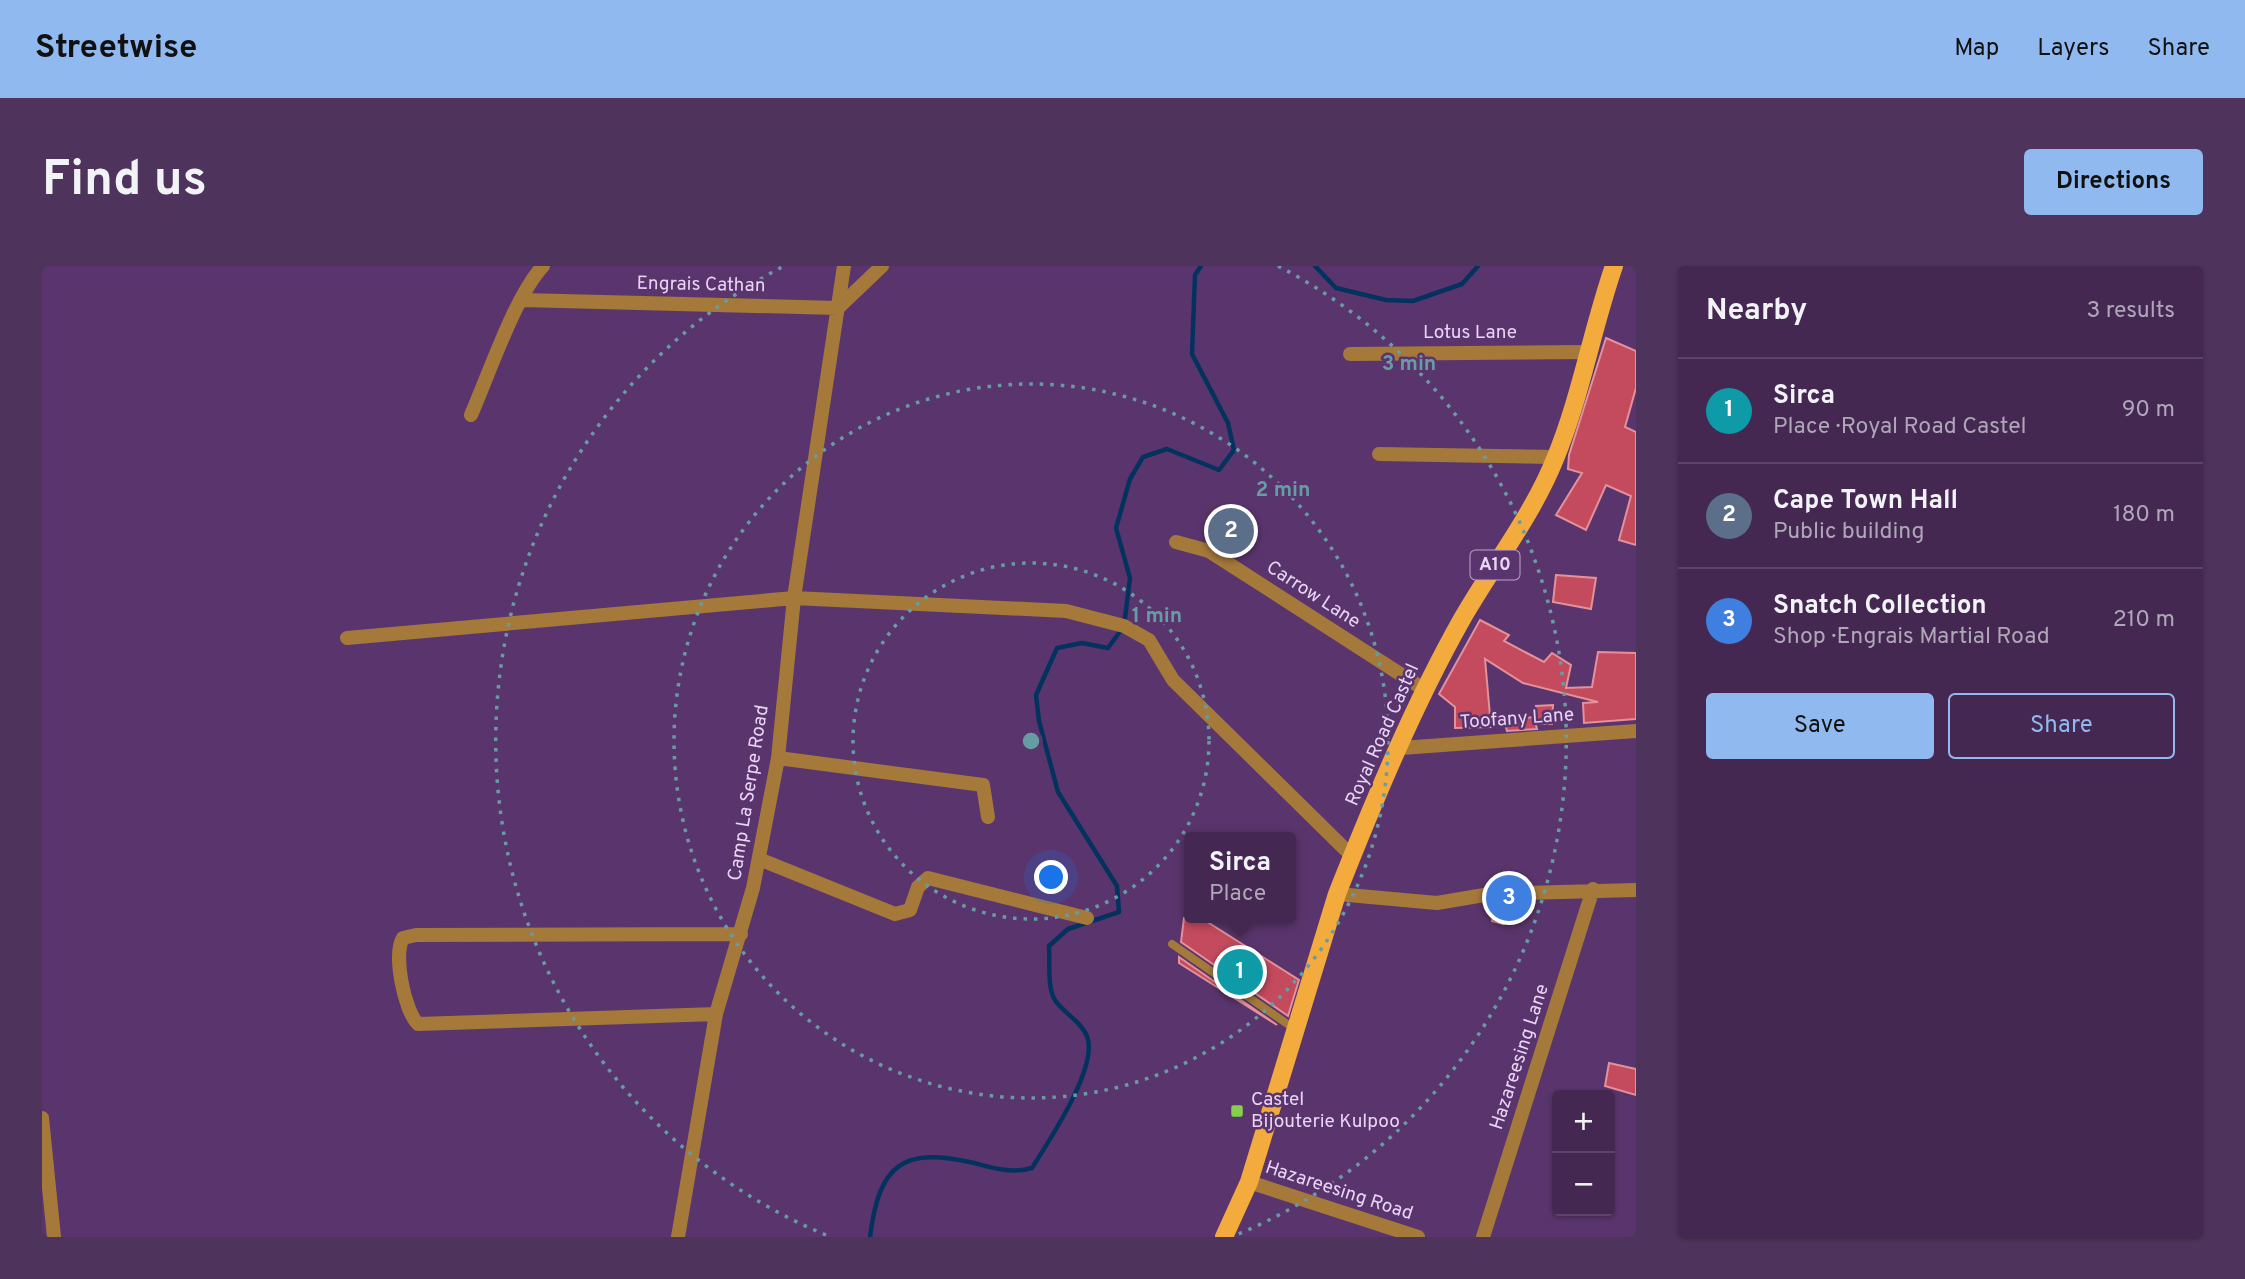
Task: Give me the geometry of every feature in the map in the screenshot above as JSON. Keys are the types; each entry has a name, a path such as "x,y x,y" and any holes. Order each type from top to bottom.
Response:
{"main road":[{"name":"Royal Road Castel","path":"1224,1237 1249,1182 1337,894 1352,856 1425,690 1463,618 1535,502 1556,457 1614,266"}],"street":[{"path":"471,415 522,300 534,276 543,266"},
{"name":"Camp La Serpe Road","path":"678,1237 716,1014 741,934 759,859 778,758 794,598 844,266"},
{"path":"838,308 882,266"},
{"name":"Engrais Cathan","path":"522,300 838,308"},
{"name":"Lotus Lane","path":"1350,354 1590,352"},
{"path":"1378,454 1556,457"},
{"name":"Carrow Lane","path":"1176,542 1209,551 1425,690"},
{"path":"347,638 794,598 1066,611 1135,630 1149,640 1173,680 1352,856"},
{"name":"Toofany Lane","path":"1401,747 1636,731"},
{"path":"778,758 983,786 988,817"},
{"path":"759,859 895,914 910,910 918,887 928,877 1087,918"},
{"path":"1337,894 1437,903 1490,894 1593,889 1636,890"},
{"name":"Hazareesing Lane","path":"1483,1237 1593,889"},
{"path":"716,1014 418,1024 409,1009 397,952 403,938 416,935 741,934"},
{"path":"42,1118 54,1237"},
{"name":"Hazareesing Road","path":"1249,1182 1418,1237"}],"lane":[{"path":"1172,944 1296,1030"}],"building":[{"path":"1606,338 1636,351 1636,388 1625,427 1636,432 1636,545 1619,540 1631,496 1606,485 1586,530 1556,515 1582,473 1568,469 1569,455"},
{"path":"1556,575 1596,578 1591,609 1553,602"},
{"path":"1480,620 1509,635 1504,641 1544,662 1552,653 1571,665 1566,688 1592,687 1598,652 1636,653 1636,719 1584,723 1583,703 1598,702 1523,683 1485,659 1491,727 1455,728 1455,707 1439,694"},
{"path":"1553,705 1552,724 1538,724 1536,706"},
{"path":"1534,717 1537,729 1507,731 1504,720"},
{"path":"1495,903 1522,903 1519,918 1505,915 1503,924 1492,921"},
{"path":"1184,918 1184,923 1209,923 1299,980 1288,1016 1181,942"},
{"path":"1179,957 1277,1025 1179,963"},
{"path":"1609,1063 1636,1069 1636,1095 1605,1086"}],"waterway":[{"path":"870,1237 874,1212 888,1177 898,1167 912,1160 949,1158 1003,1170 1032,1168 1060,1123 1086,1066 1089,1050 1087,1036 1052,995 1049,946 1068,929 1119,912 1117,886 1058,792 1039,721 1036,695 1057,648 1082,643 1108,648 1124,626 1130,578 1116,528 1130,479 1143,457 1167,449 1219,470 1234,450 1228,423 1192,354 1195,275 1201,266"},
{"path":"1315,266 1336,288 1386,300 1413,301 1462,284 1478,266"}],"place":[{"name":"Cape Town Hall","path":"1231,531"},
{"name":"Snatch Collection","path":"1509,898"},
{"name":"Sirca","path":"1240,972"},
{"name":"Castel Bijouterie Kulpoo","path":"1237,1111"}]}
